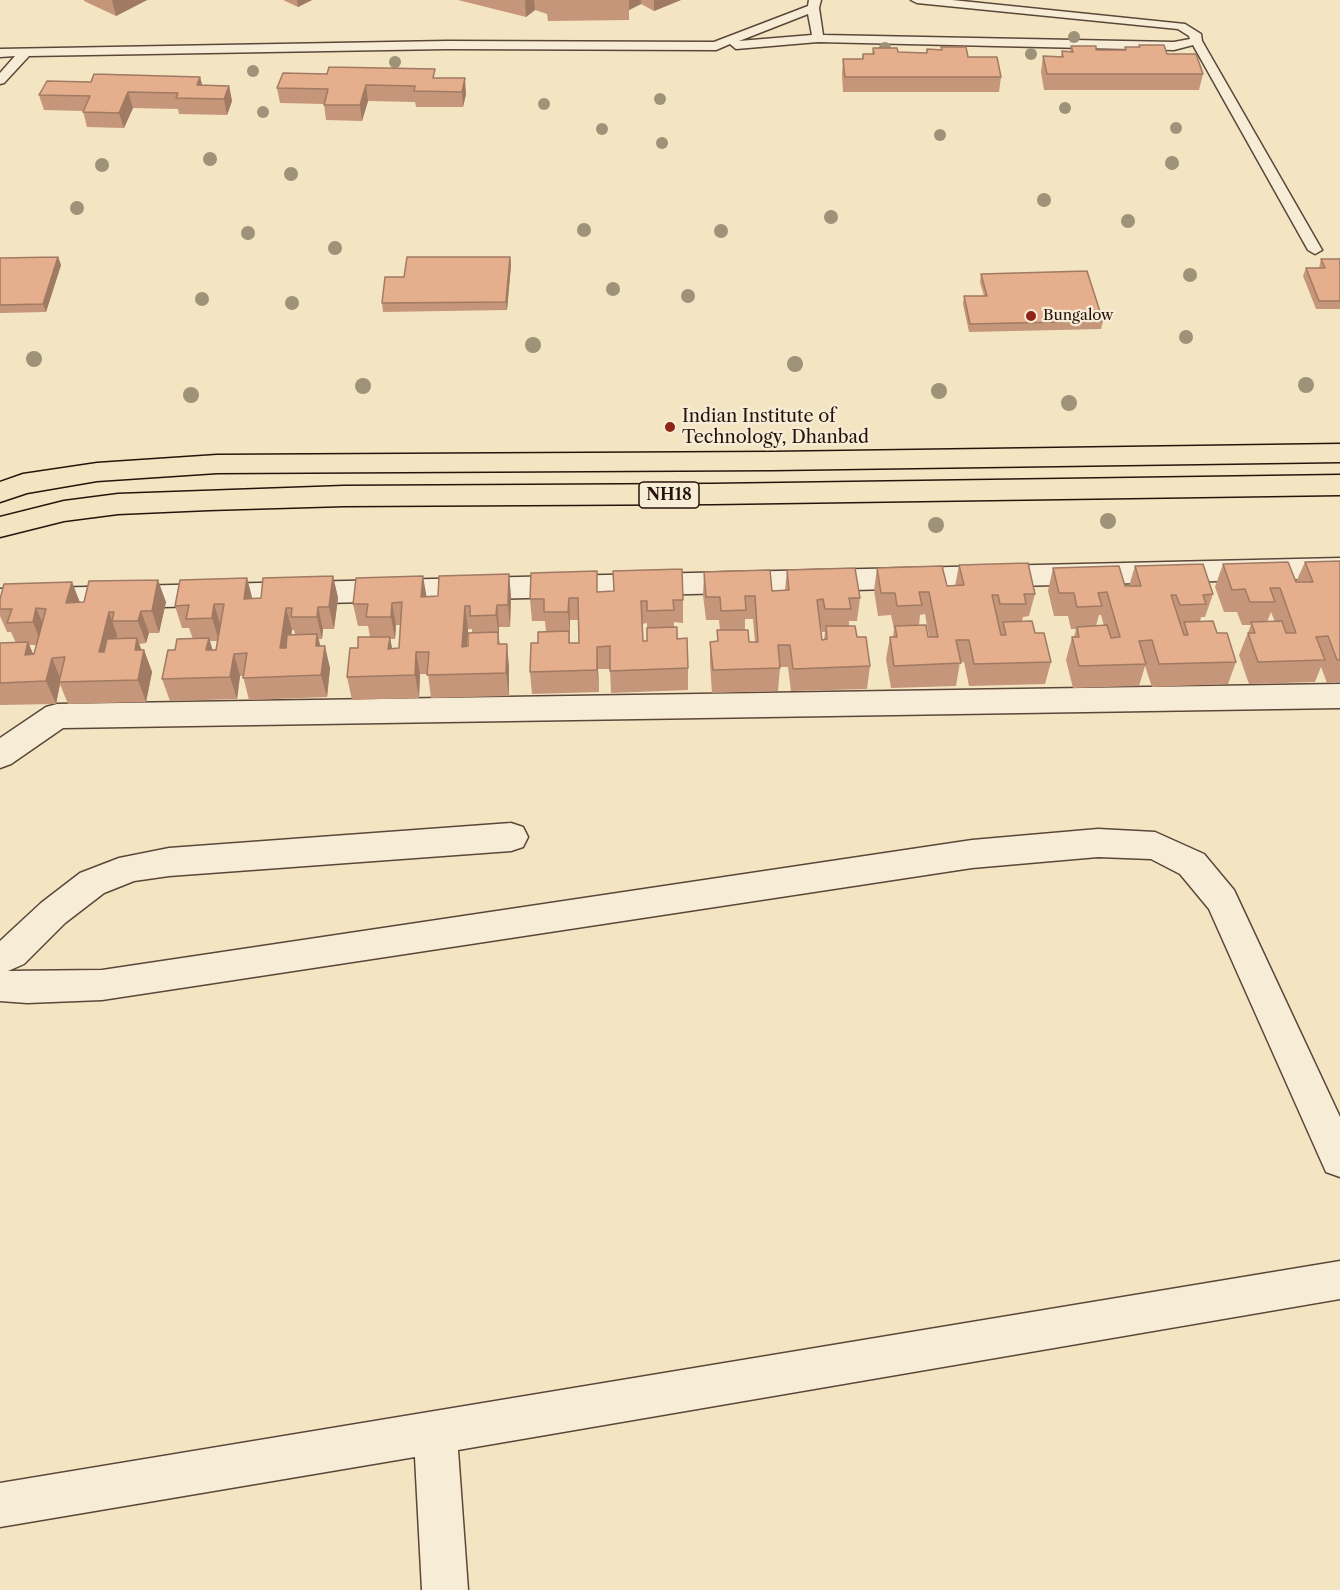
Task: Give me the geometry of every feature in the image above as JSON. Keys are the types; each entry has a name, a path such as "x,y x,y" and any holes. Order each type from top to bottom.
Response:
{"highway":[{"name":"NH18","path":"0,492 22,484 97,472 217,464 773,462 1340,453"},
{"name":"NH18","path":"0,527 24,519 64,511 118,504 209,500 344,496 700,495 1340,485"}],"street":[{"path":"0,600 1340,568"},
{"path":"0,755 57,716 1340,696"},
{"path":"0,959 11,952 52,913 92,884 131,868 169,862 511,837"},
{"path":"0,986 27,988 102,985 972,854 1098,843 1155,846 1192,864 1222,900 1340,1158"},
{"path":"0,1505 1340,1280"},
{"path":"435,1433 446,1590"}],"lane":[{"path":"917,0 1181,26 1195,34 1196,41 1315,250"},
{"path":"716,46 814,4 818,38"},
{"path":"0,53 447,45 716,46 818,38 1174,46 1196,41"},
{"path":"0,80 25,53"}],"building":[{"path":"1139,45 1164,45 1167,54 1196,54 1203,74 1047,74 1043,56 1063,57 1062,51 1073,52 1071,46 1096,46 1096,50 1126,50 1125,47 1140,47"},
{"path":"941,47 966,47 968,57 997,57 1001,77 845,77 843,59 863,59 863,54 874,54 873,48 897,48 898,52 927,53 927,49 942,50"},
{"path":"329,67 435,69 433,78 465,78 462,92 414,91 415,86 366,85 360,105 324,105 328,89 277,88 283,73 327,74"},
{"path":"94,74 200,77 197,85 229,86 224,99 176,98 178,93 128,92 119,113 83,112 90,96 39,95 47,81 91,82"},
{"path":"58,257 43,304 0,305 0,258"},
{"path":"407,257 510,257 506,302 382,303 385,277 404,277"},
{"path":"1321,259 1340,259 1340,301 1319,301 1306,268 1325,268"},
{"name":"Bungalow","path":"1087,271 1103,321 970,324 964,296 987,296 981,274"},
{"path":"1340,561 1340,660 1337,660 1328,636 1316,637 1325,660 1258,662 1248,633 1255,633 1251,622 1282,621 1286,633 1296,633 1280,588 1270,588 1275,602 1250,602 1245,589 1232,590 1223,564 1288,562 1296,582 1313,582 1305,562"},
{"path":"1028,563 1035,594 1024,594 1026,604 1000,604 998,595 992,595 1001,635 1006,635 1003,622 1032,621 1035,633 1044,633 1051,662 974,664 969,640 956,640 961,663 894,666 890,637 897,637 895,626 926,625 928,637 938,637 929,592 919,592 922,605 897,606 895,593 881,593 877,568 942,566 947,586 964,585 959,565"},
{"path":"1203,564 1213,594 1203,595 1206,604 1180,605 1176,595 1171,595 1184,635 1188,635 1184,622 1213,621 1217,633 1227,633 1236,662 1159,664 1152,640 1139,641 1146,664 1079,666 1072,637 1079,637 1077,627 1107,625 1111,638 1120,637 1107,592 1098,593 1102,606 1077,607 1074,593 1059,593 1053,568 1119,566 1125,586 1141,586 1135,566"},
{"path":"855,568 860,598 849,598 851,609 825,609 823,599 817,600 822,640 827,639 826,626 855,626 857,637 866,637 870,666 793,669 790,645 778,645 780,668 713,670 710,642 718,641 717,630 748,630 749,642 758,642 755,596 745,596 746,610 721,611 720,597 706,597 704,572 770,570 772,591 789,590 787,570"},
{"path":"682,569 683,600 673,600 674,610 647,611 647,601 641,601 643,641 647,641 647,628 677,627 677,639 687,638 688,668 610,671 610,646 597,647 597,670 530,672 531,643 538,643 538,632 569,631 569,643 579,643 578,598 569,598 568,612 544,612 544,599 530,599 531,573 597,571 597,592 614,591 613,571"},
{"path":"509,574 508,605 497,605 496,615 470,616 470,606 465,606 462,647 468,646 468,633 498,632 498,644 507,644 506,673 427,675 429,652 416,652 415,675 347,677 350,648 358,648 358,637 390,637 388,649 399,648 402,602 392,603 391,617 366,617 368,604 353,604 356,578 423,576 421,597 438,596 439,576"},
{"path":"333,576 329,607 318,607 317,617 291,617 292,608 286,608 280,648 286,648 287,635 317,634 316,646 325,646 321,675 243,678 247,653 234,654 230,677 162,679 168,650 175,650 177,639 209,638 206,650 216,650 224,604 214,604 212,618 186,619 189,605 175,606 180,580 247,578 244,599 261,598 263,578"},
{"path":"158,580 152,611 141,611 138,621 112,621 114,612 109,612 99,652 104,652 107,639 137,638 135,650 144,650 138,680 59,682 65,657 52,658 46,681 0,683 0,643 28,642 25,655 34,654 46,609 36,608 33,622 7,623 12,609 0,609 4,584 72,582 66,603 84,602 89,581"}],"place":[{"name":"Bungalow","path":"1031,316"},
{"name":"Indian Institute of Technology, Dhanbad","path":"670,427"}]}
